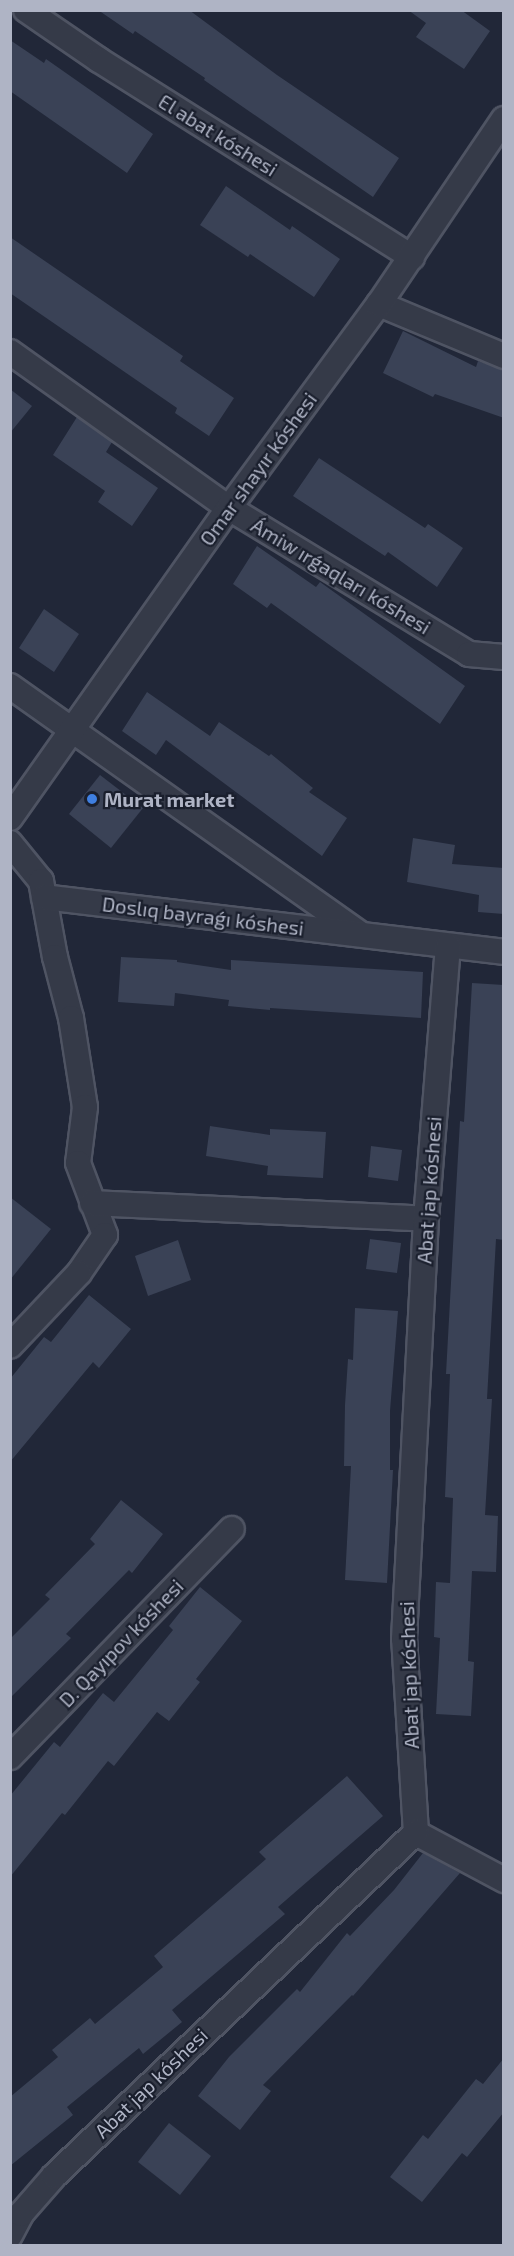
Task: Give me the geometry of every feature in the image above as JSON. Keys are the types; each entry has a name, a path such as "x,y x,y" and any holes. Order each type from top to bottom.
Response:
{"street":[{"name":"El abat kóshesi","path":"26,10 109,67 412,256"},
{"name":"Omar shayır kóshesi","path":"10,818 229,507 379,304 504,119"},
{"path":"379,304 504,356"},
{"name":"Ámiw ırǵaqları kóshesi","path":"10,352 229,507 469,654 504,657"},
{"name":"Doslıq bayraǵı kóshesi","path":"10,686 362,936"},
{"path":"10,843 41,881 55,957 71,1018 86,1107 78,1163 105,1235 79,1273 10,1346"},
{"name":"Doslıq bayraǵı kóshesi","path":"44,897 504,952"},
{"name":"Abat jap kóshesi","path":"10,2235 21,2214 54,2176 416,1833 404,1639 426,1219 448,946"},
{"path":"93,1203 426,1219"},
{"name":"D. Qayıpov kóshesi","path":"10,1757 232,1529"},
{"path":"416,1833 504,1881"}],"building":[{"path":"98,10 189,10 277,75 399,158 373,197 204,80 205,78 135,31 133,34"},
{"path":"408,10 461,10 490,31 464,69 416,37 426,23"},
{"path":"10,40 44,63 46,59 153,134 127,173 10,91"},
{"path":"226,186 290,230 292,226 340,259 314,297 250,254 248,257 200,225"},
{"path":"10,237 183,356 180,361 234,398 209,436 175,413 177,408 10,293"},
{"path":"403,331 476,367 478,361 504,370 504,418 435,394 433,397 383,373"},
{"path":"10,389 32,406 10,433"},
{"path":"77,417 112,442 106,452 158,488 132,526 98,502 105,491 53,455"},
{"path":"319,458 425,528 428,524 463,548 437,587 388,552 385,556 293,496"},
{"path":"257,546 316,587 320,582 465,686 440,724 271,603 267,608 233,584"},
{"path":"44,609 79,634 54,672 19,648"},
{"path":"147,692 210,736 219,722 269,756 271,754 313,788 309,792 347,818 322,856 166,740 156,755 122,731"},
{"path":"100,775 143,808 111,848 69,814"},
{"path":"413,838 455,845 452,864 504,868 504,914 478,912 479,895 407,882"},
{"path":"121,957 177,960 177,962 231,970 231,960 423,972 421,1018 228,1006 229,1000 175,993 174,1006 118,1002"},
{"path":"472,983 504,985 504,1240 496,1239 487,1399 492,1399 485,1515 498,1516 496,1572 472,1571 468,1661 474,1662 471,1716 436,1714 440,1638 434,1637 436,1582 450,1583 453,1498 445,1497 450,1374 446,1374 460,1121 464,1122"},
{"path":"210,1126 270,1135 270,1129 326,1132 323,1178 267,1175 268,1166 206,1156"},
{"path":"371,1146 402,1150 398,1181 368,1177"},
{"path":"10,1197 51,1229 10,1280"},
{"path":"370,1239 401,1243 397,1273 366,1269"},
{"path":"178,1240 191,1280 148,1296 135,1256"},
{"path":"89,1295 131,1329 99,1368 93,1362 10,1462 10,1379 44,1337 51,1342"},
{"path":"355,1308 398,1311 390,1411 390,1470 393,1470 387,1583 345,1580 351,1466 344,1466 345,1405 348,1359 353,1360"},
{"path":"121,1500 163,1534 132,1573 129,1570 66,1634 71,1638 10,1698 10,1639 50,1599 45,1595 95,1544 90,1539"},
{"path":"200,1587 242,1621 196,1679 200,1682 169,1721 157,1712 114,1766 108,1761 65,1815 62,1813 10,1877 10,1796 54,1742 60,1747 103,1693 114,1702 173,1630 169,1626"},
{"path":"347,1776 383,1816 278,1907 285,1914 172,2010 182,2022 143,2054 139,2048 67,2107 73,2115 10,2166 10,2097 58,2057 52,2050 90,2018 95,2024 163,1967 154,1956 266,1859 259,1852"},
{"path":"423,1853 460,1873 353,1996 263,2085 271,2091 240,2130 198,2096 229,2057 297,1989 300,1992 347,1933 350,1936 394,1890"},
{"path":"504,2058 504,2112 467,2157 462,2153 422,2202 390,2177 423,2135 428,2139 476,2079 483,2084"},
{"path":"169,2123 211,2156 180,2195 138,2162"}],"place":[{"name":"Murat market","path":"92,799"}]}
